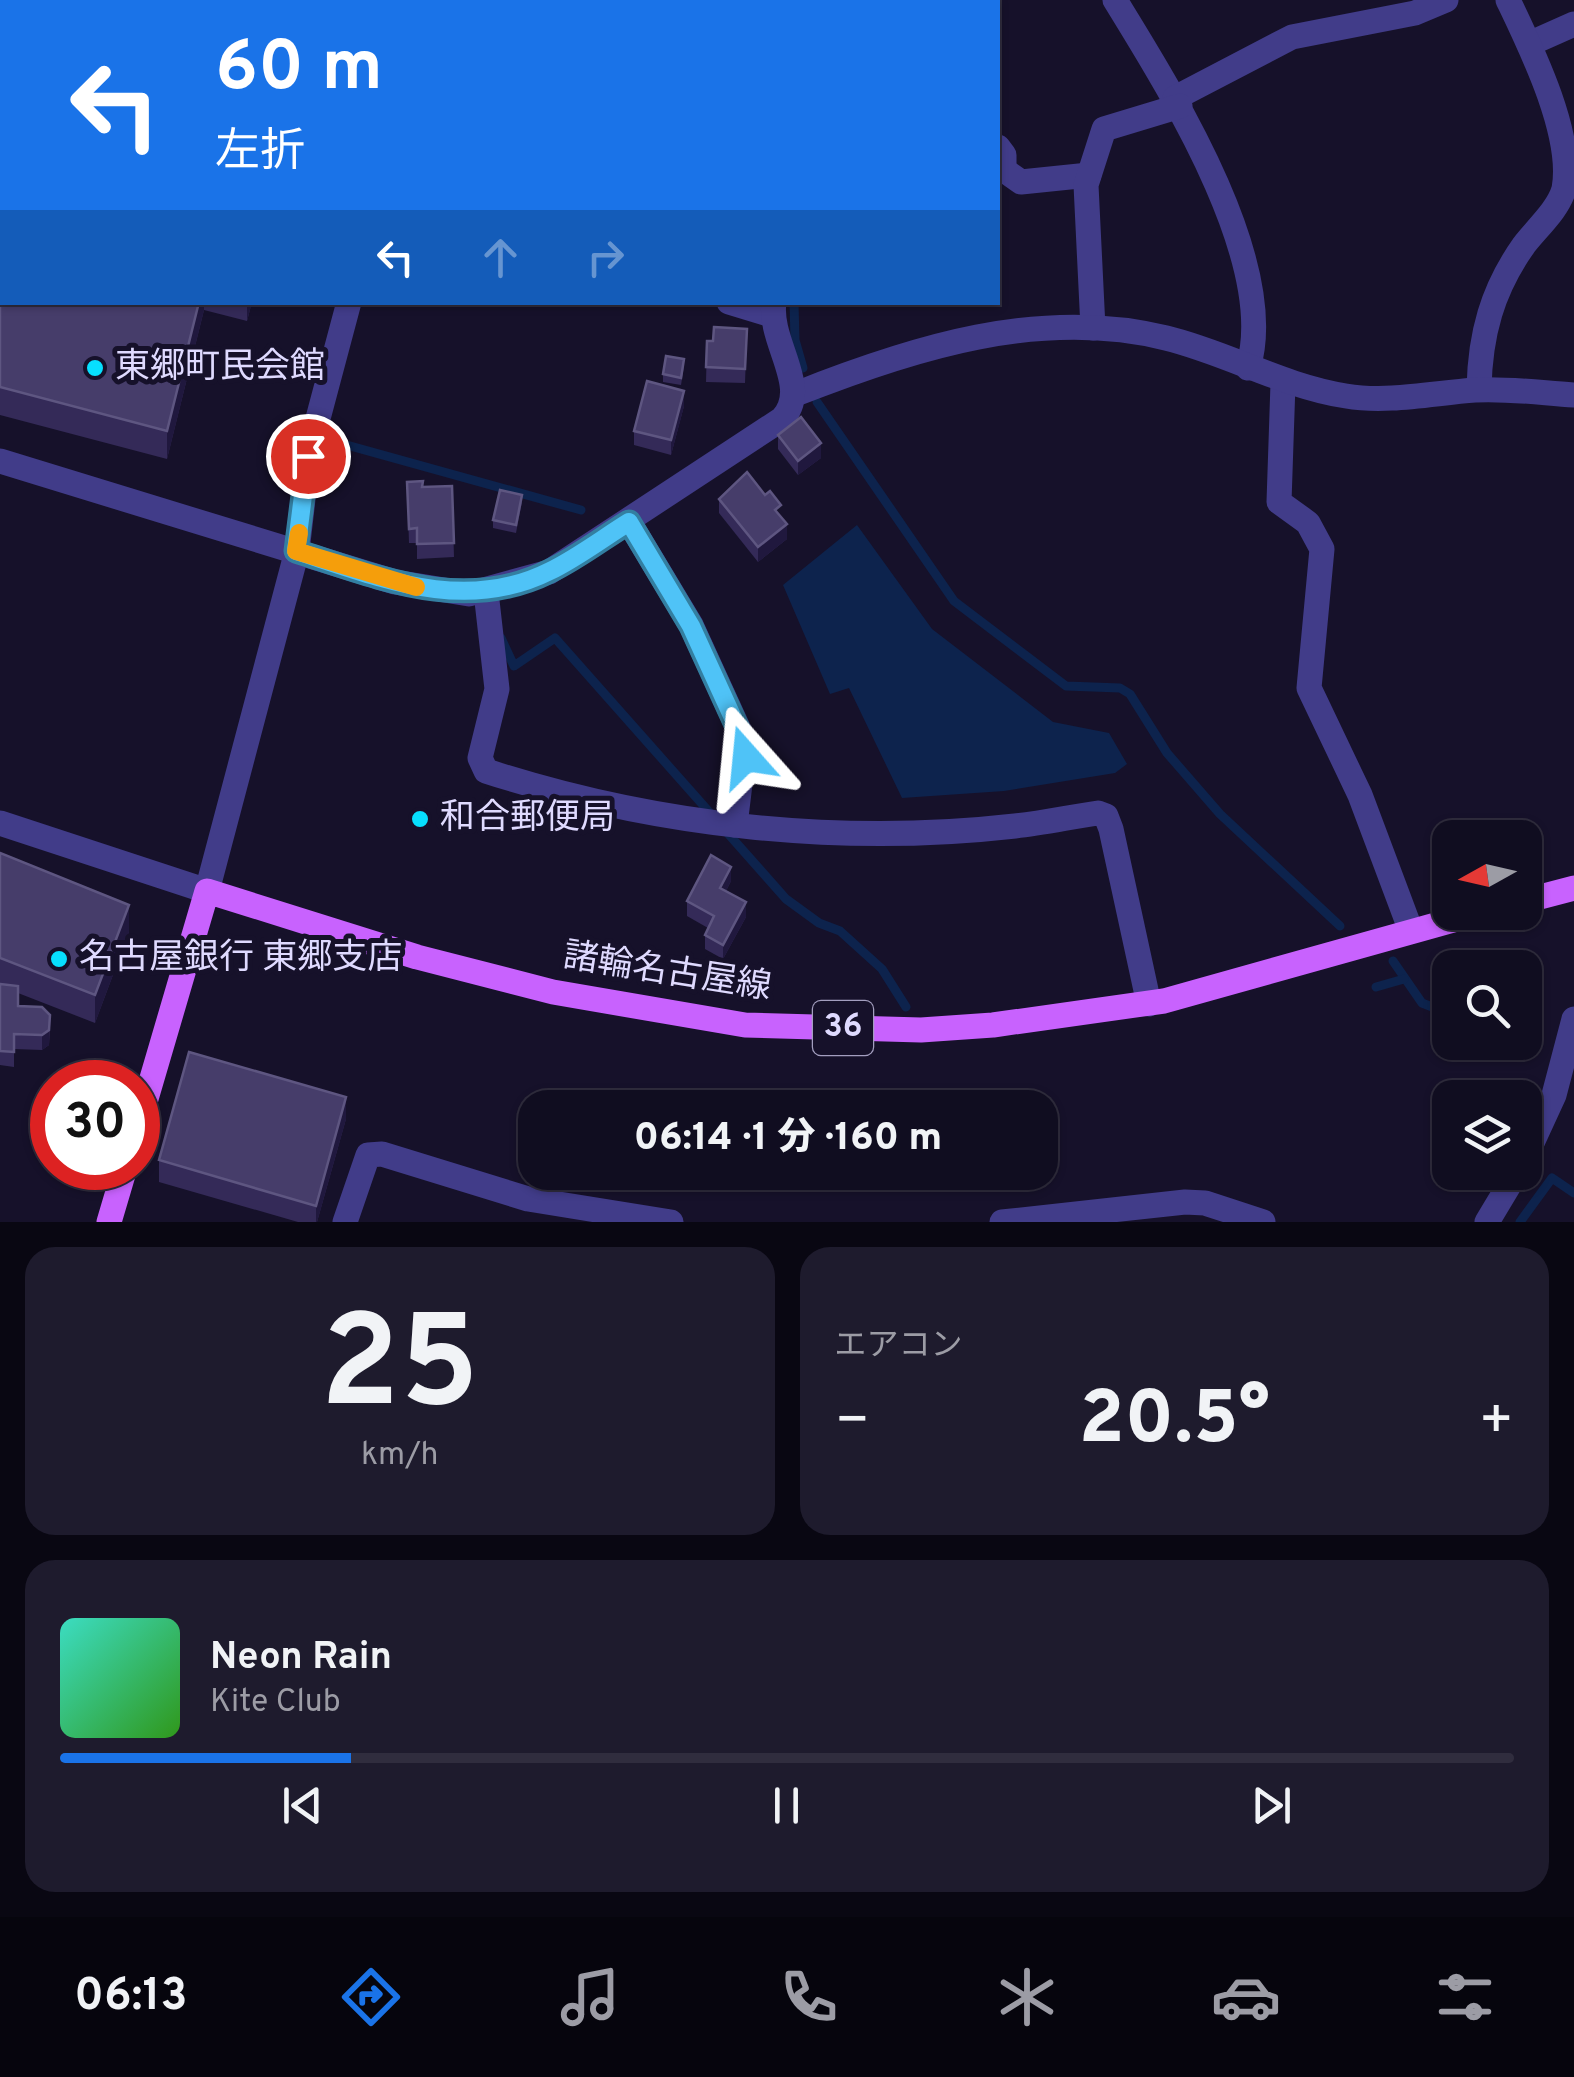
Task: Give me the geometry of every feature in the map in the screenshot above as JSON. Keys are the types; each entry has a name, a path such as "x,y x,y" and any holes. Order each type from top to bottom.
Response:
{"main road":[{"path":"1542,896 1574,888"},
{"name":"諸輪名古屋線","path":"207,892 490,978 744,1025 921,1030 992,1026 1148,1004 1432,926"},
{"path":"157,1060 207,892"},
{"path":"109,1222 118,1190"}],"street":[{"path":"1114,0 1178,102 1230,215 1256,344 1248,368"},
{"path":"1093,328 1089,175 1104,130 1178,102 1292,36 1415,13 1446,0"},
{"path":"1479,389 1480,350 1489,309 1524,246 1558,202 1567,172 1555,109 1508,0"},
{"path":"1530,44 1574,24"},
{"path":"1000,149 1004,170 1021,182 1089,175"},
{"path":"0,823 207,892 296,551 308,456 348,305"},
{"path":"0,461 395,582 469,594 486,592 550,572 793,408 796,394 773,309 747,305"},
{"path":"796,394 932,344 983,335 1093,328 1167,338 1283,383 1350,397 1479,389 1574,395"},
{"path":"1283,383 1280,502 1308,522 1322,549 1310,688 1360,795 1412,931"},
{"path":"629,522 691,626 744,742 735,825"},
{"path":"486,592 497,688 480,758 486,771 651,814 735,825 920,833 1016,826 1098,813 1106,816 1148,1004"},
{"path":"1542,1121 1554,1095 1574,1018"},
{"path":"345,1222 368,1154 382,1154 525,1210 671,1222"},
{"path":"1487,1222 1506,1190"},
{"path":"1002,1222 1074,1219 1184,1202 1206,1202 1250,1219"}],"water":[{"path":"857,525 932,629 1053,722 1109,733 1127,764 1115,773 1004,791 902,798 849,688 830,694 783,585"}],"building":[{"name":"東郷町民会館","path":"0,305 198,305 167,431 0,387"},
{"path":"714,327 747,329 745,369 706,367 707,341 713,341"},
{"path":"666,356 684,359 681,378 663,374"},
{"path":"647,381 684,391 671,440 634,431"},
{"path":"801,417 821,443 798,461 778,435"},
{"path":"747,472 765,495 770,491 781,505 775,510 787,524 758,547 719,499"},
{"path":"423,481 422,487 452,486 454,543 417,544 417,528 409,529 407,482"},
{"path":"500,490 522,495 516,525 493,520"},
{"name":"名古屋銀行 東郷支店","path":"0,853 129,905 95,995 0,958"},
{"path":"711,855 731,867 720,888 746,902 723,945 705,935 714,916 687,901"},
{"path":"0,984 18,986 18,1006 42,1007 50,1015 49,1030 42,1035 14,1034 14,1052 0,1051"},
{"path":"189,1052 346,1097 316,1206 160,1160"}],"waterway":[{"path":"794,305 795,340 803,368"},
{"path":"817,402 954,601 1066,686 1120,688 1130,694 1167,753 1220,814 1340,926"},
{"path":"325,439 581,510"},
{"path":"501,638 514,666 555,638 711,814"},
{"path":"724,829 786,899 819,923 840,931 882,969 906,1007"},
{"path":"1393,961 1422,1003 1432,1007"},
{"path":"1376,987 1404,979"},
{"path":"1520,1222 1552,1178 1574,1193"}],"slow traffic":[{"path":"299,533 296,551 416,587"}],"place":[{"name":"東郷町民会館","path":"95,368"},
{"name":"和合郵便局","path":"420,819"},
{"name":"名古屋銀行 東郷支店","path":"59,959"}],"route":[{"path":"308,456 296,551 428,589 469,594 516,584 550,572 629,522 691,626 744,742 746,757"}]}
